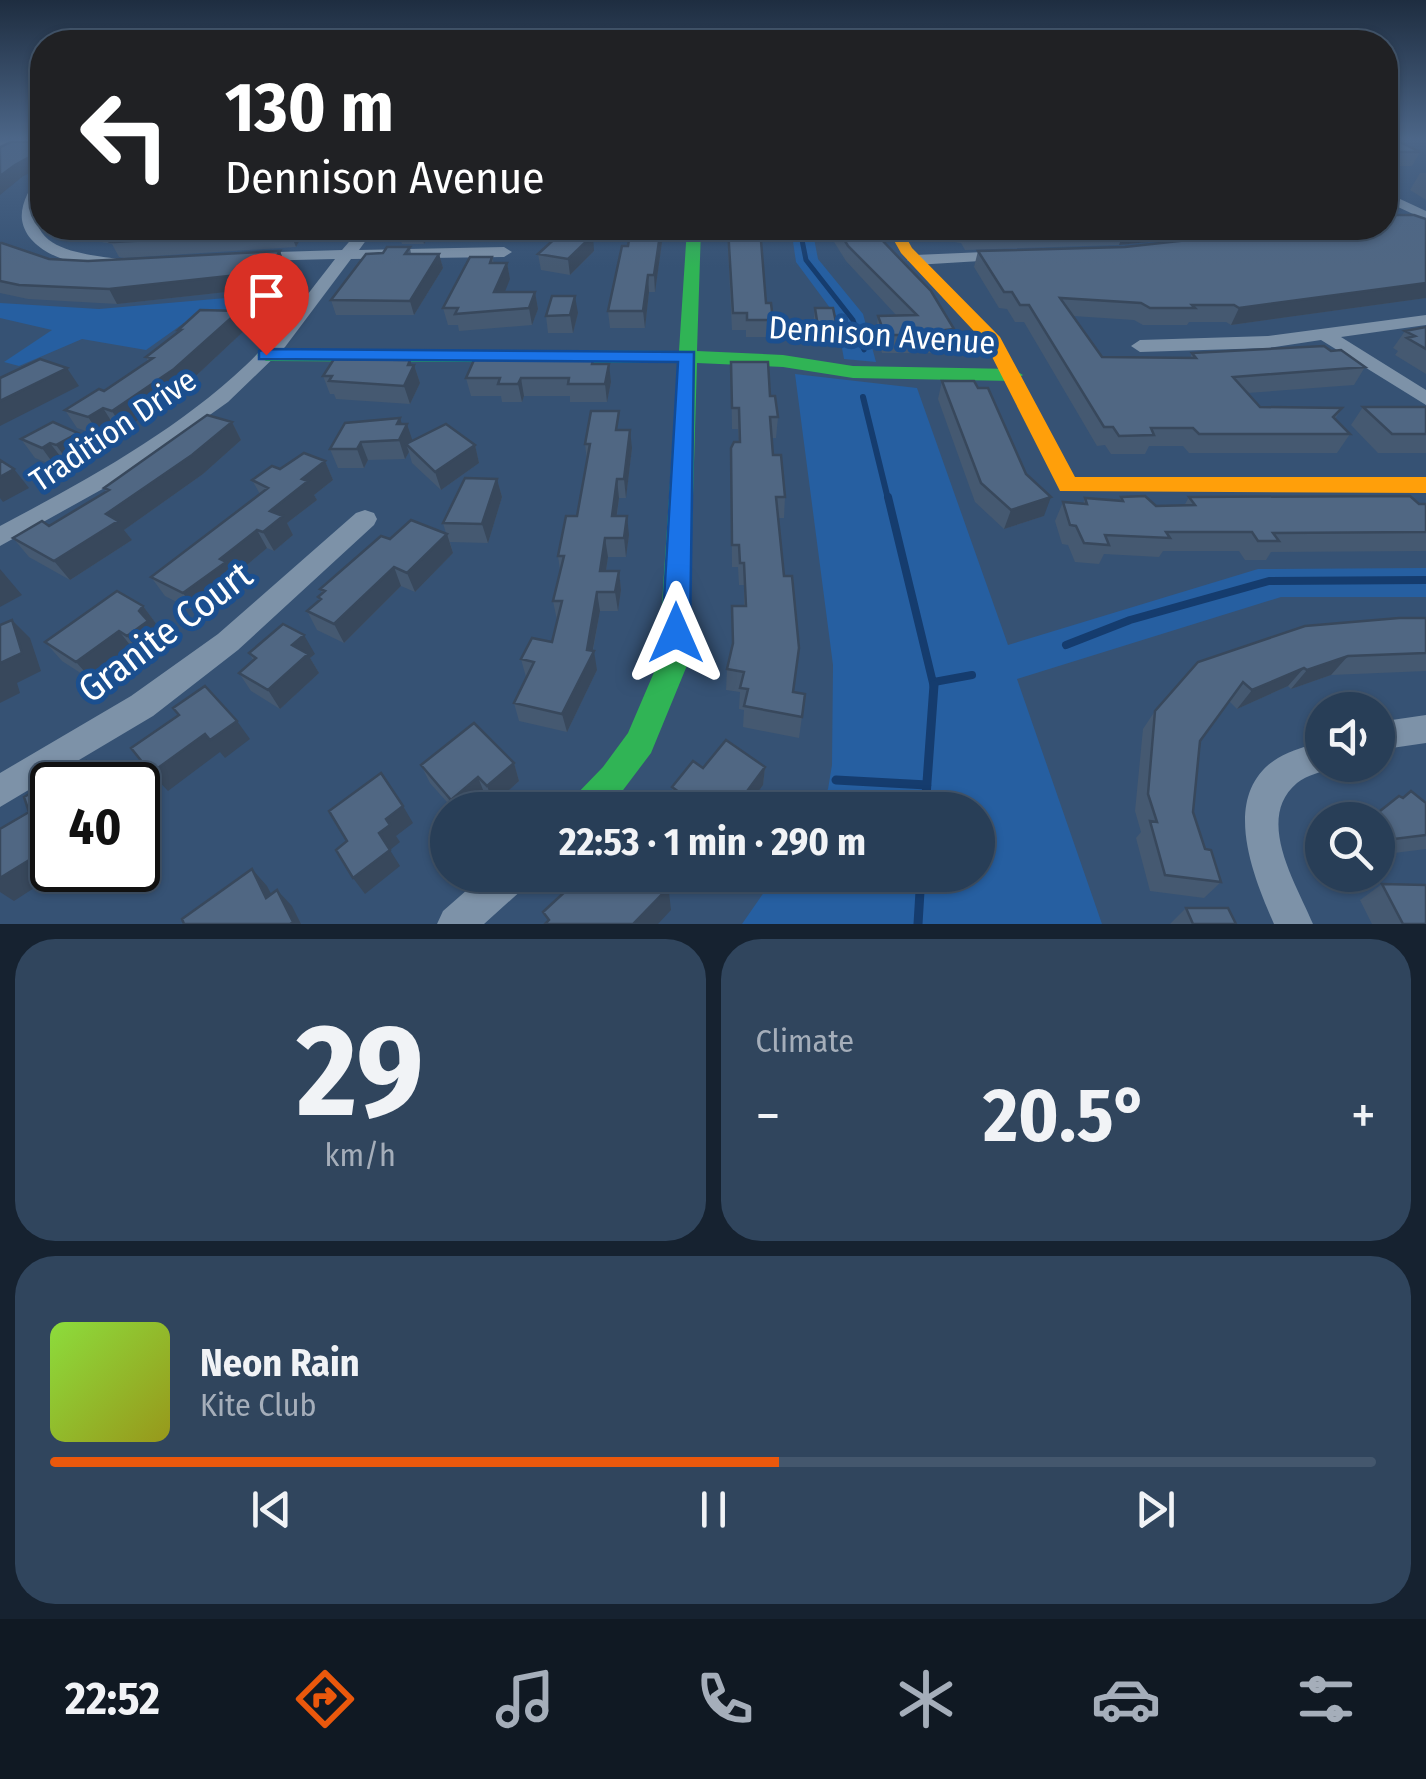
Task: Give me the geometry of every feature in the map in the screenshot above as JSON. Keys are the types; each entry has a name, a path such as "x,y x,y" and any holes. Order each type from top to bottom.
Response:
{"street":[{"path":"10,215 30,188"},
{"path":"1398,203 1426,219"},
{"path":"1400,223 1426,219"},
{"path":"16,234 52,254 136,264"},
{"name":"Tradition Drive","path":"0,537 148,448 205,407 266,355 358,240"},
{"path":"605,792 635,753 654,720 673,664 693,240"},
{"path":"902,240 915,260 973,317 1013,375"},
{"path":"226,258 348,252 504,252"},
{"path":"915,260 1034,256"},
{"path":"1140,346 1268,342 1426,320"},
{"path":"1326,334 1426,399"},
{"name":"Dennison Avenue","path":"266,355 688,356 784,361 853,372 1013,375 1063,480 1075,487 1426,485"},
{"name":"Granite Court","path":"0,791 142,706 228,642 365,519"},
{"path":"1395,734 1426,729"},
{"path":"1294,924 1266,856 1262,820 1268,796 1280,777 1305,763"},
{"path":"456,924 493,892"}],"shaded area":[{"path":"793,240 814,240 818,259 863,314 876,362 844,359 836,316 796,262"},
{"path":"249,296 295,297 271,325 184,323 146,350 82,339 19,366 4,362 52,330 0,318 0,303 99,309"},
{"path":"795,374 917,388 1008,645 1258,569 1426,568 1426,597 1281,597 1017,679 1102,924 742,924 764,892 995,892 995,792 826,792 832,765 833,665"}],"building":[{"path":"1398,215 1414,215 1426,219 1426,283 1239,308 1150,308 1141,303 1060,298 1102,357 1196,358 1192,353 1324,346 1331,351 1341,350 1365,367 1233,377 1260,407 1342,408 1333,417 1350,434 1199,434 1193,428 1151,428 1154,435 1119,436 1113,427 1104,427 1029,305 1020,305 1012,292 1004,292 978,251 1125,247 1188,240 1398,240"},
{"path":"553,240 588,240 568,259 538,254"},
{"path":"629,240 659,240 654,275 648,275 643,311 608,311 622,246 628,246"},
{"path":"729,240 761,240 766,303 771,303 773,320 747,320 747,313 733,313"},
{"path":"844,240 882,240 931,291 954,329 945,330 947,335 885,335 878,316 917,315"},
{"path":"0,243 49,259 88,261 280,251 266,272 109,289 0,281"},
{"path":"387,247 410,247 405,254 439,254 410,301 331,300 366,254 383,253"},
{"path":"470,257 492,257 490,263 507,263 494,292 535,292 529,308 455,314 458,308 443,308"},
{"path":"552,296 575,296 570,315 546,316"},
{"path":"815,308 833,308 837,327 818,327"},
{"path":"200,310 239,311 174,369 112,411 103,408 88,417 65,410 99,389 104,391 153,358 146,357"},
{"path":"1426,327 1426,349 1407,338 1415,336 1405,331"},
{"path":"40,359 67,368 0,401 0,378"},
{"path":"334,359 410,360 408,365 414,365 404,386 329,381 332,376 323,376"},
{"path":"474,360 593,360 592,364 609,364 605,384 568,384 569,378 521,378 518,384 498,384 500,378 466,378"},
{"path":"731,362 768,362 770,396 775,396 778,417 770,417 773,455 781,455 785,497 776,497 784,576 792,576 799,648 793,692 805,694 802,717 744,706 748,689 740,688 744,672 727,669 733,643 732,606 746,606 744,563 740,563 739,545 732,545 731,448 734,442 740,442 739,408 732,408"},
{"path":"942,381 974,381 978,388 988,388 1026,474 1051,497 1011,510 981,483"},
{"path":"1363,407 1426,407 1426,434 1392,434"},
{"path":"591,411 619,411 616,430 630,430 624,479 617,479 612,516 627,516 624,538 605,538 600,571 619,571 615,592 597,592 587,650 594,651 562,714 514,703 534,662 521,659 532,638 552,642 562,601 553,601 564,556 558,556 566,516 577,516 590,444 585,444"},
{"path":"207,415 232,422 192,455 106,514 118,521 54,561 13,538 42,521 49,526 109,490 104,488"},
{"path":"400,418 397,424 407,424 399,440 361,442 357,449 330,449 345,423"},
{"path":"53,422 78,433 42,448 21,439"},
{"path":"446,424 475,445 435,472 406,444"},
{"path":"304,453 325,461 302,479 308,481 270,511 283,516 263,532 257,530 220,559 226,562 183,593 151,577 268,488 252,480 272,466 280,469"},
{"path":"0,460 14,469 0,477"},
{"path":"465,478 497,479 482,524 443,523"},
{"path":"1145,496 1156,506 1195,505 1189,497 1410,496 1419,504 1426,504 1426,532 1273,533 1279,541 1258,541 1252,532 1166,532 1170,538 1105,535 1109,545 1084,543 1076,526 1070,525 1063,502 1087,504 1085,498 1123,501 1121,497"},
{"path":"411,520 447,534 407,573 394,567 334,624 307,611 321,599 318,597 325,591 320,589 381,536 390,539"},
{"path":"117,591 143,606 139,611 148,621 127,636 119,631 76,662 45,642"},
{"path":"1426,618 1426,653 1348,656 1304,668 1252,690 1243,682 1200,741 1193,812 1221,882 1165,875 1150,821 1157,822 1148,794 1155,711 1198,662 1305,626"},
{"path":"12,620 22,653 0,663 0,625"},
{"path":"283,624 304,635 292,645 308,654 268,690 239,673 256,658 249,653"},
{"path":"205,686 237,721 210,740 205,734 160,766 160,762 142,762 131,748 179,715 173,708"},
{"path":"474,723 514,763 487,786 478,777 460,792 444,792 421,765"},
{"path":"726,740 765,767 746,792 679,792 672,787 693,761 703,768"},
{"path":"381,773 403,806 386,819 390,825 379,833 390,850 353,878 336,850 347,841 329,811"},
{"path":"1411,791 1426,803 1426,835 1395,839 1395,802 1391,802 1399,796 1403,798"},
{"path":"30,794 30,860 0,878 0,829 29,812 24,797"},
{"path":"252,869 266,898 277,890 293,922 184,924 182,919"},
{"path":"1395,884 1426,885 1426,924 1403,924 1386,892 1395,892"},
{"path":"565,892 664,892 633,924 545,924 549,920 543,912"},
{"path":"1186,908 1228,908 1236,924 1193,924"}],"waterway":[{"path":"802,240 806,260 853,320 864,350"},
{"path":"863,397 888,499"},
{"path":"888,497 934,687"},
{"path":"1066,645 1130,620 1269,581 1426,580"},
{"path":"934,682 972,675"},
{"path":"927,785 934,687"},
{"path":"836,780 927,785"},
{"path":"926,792 927,785"},
{"path":"918,924 920,892"}],"traffic: fast":[{"path":"602,792 640,743 673,663 693,240"},
{"path":"266,355 716,357 783,361 853,372 1013,375"}],"traffic: slow":[{"path":"901,240 993,341 1068,485 1426,485"}],"route":[{"path":"266,355 688,356 676,633"}]}
